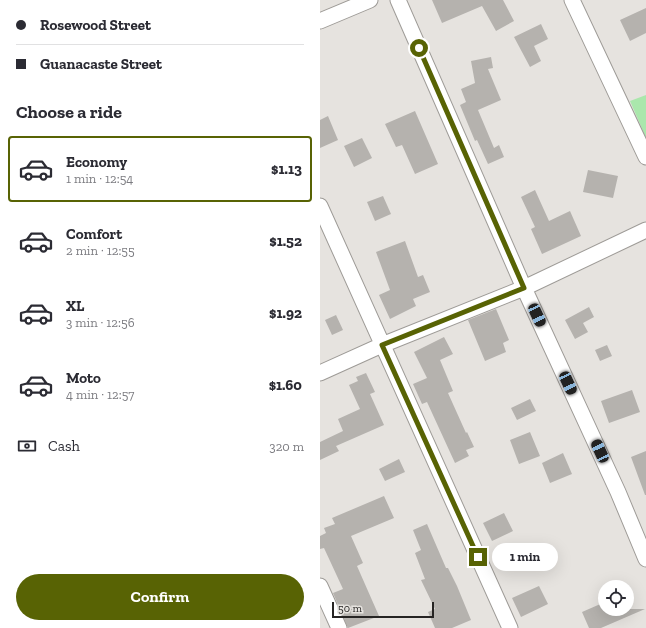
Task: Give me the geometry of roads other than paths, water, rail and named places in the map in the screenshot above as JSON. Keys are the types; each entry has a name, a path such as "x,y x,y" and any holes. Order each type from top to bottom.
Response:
{"street":[{"path":"320,20 370,0"},
{"path":"398,0 524,288 618,492 646,558"},
{"path":"572,0 646,157"},
{"path":"320,206 510,628"},
{"path":"320,373 382,345 524,288 646,230"},
{"path":"320,586 339,628"}]}
